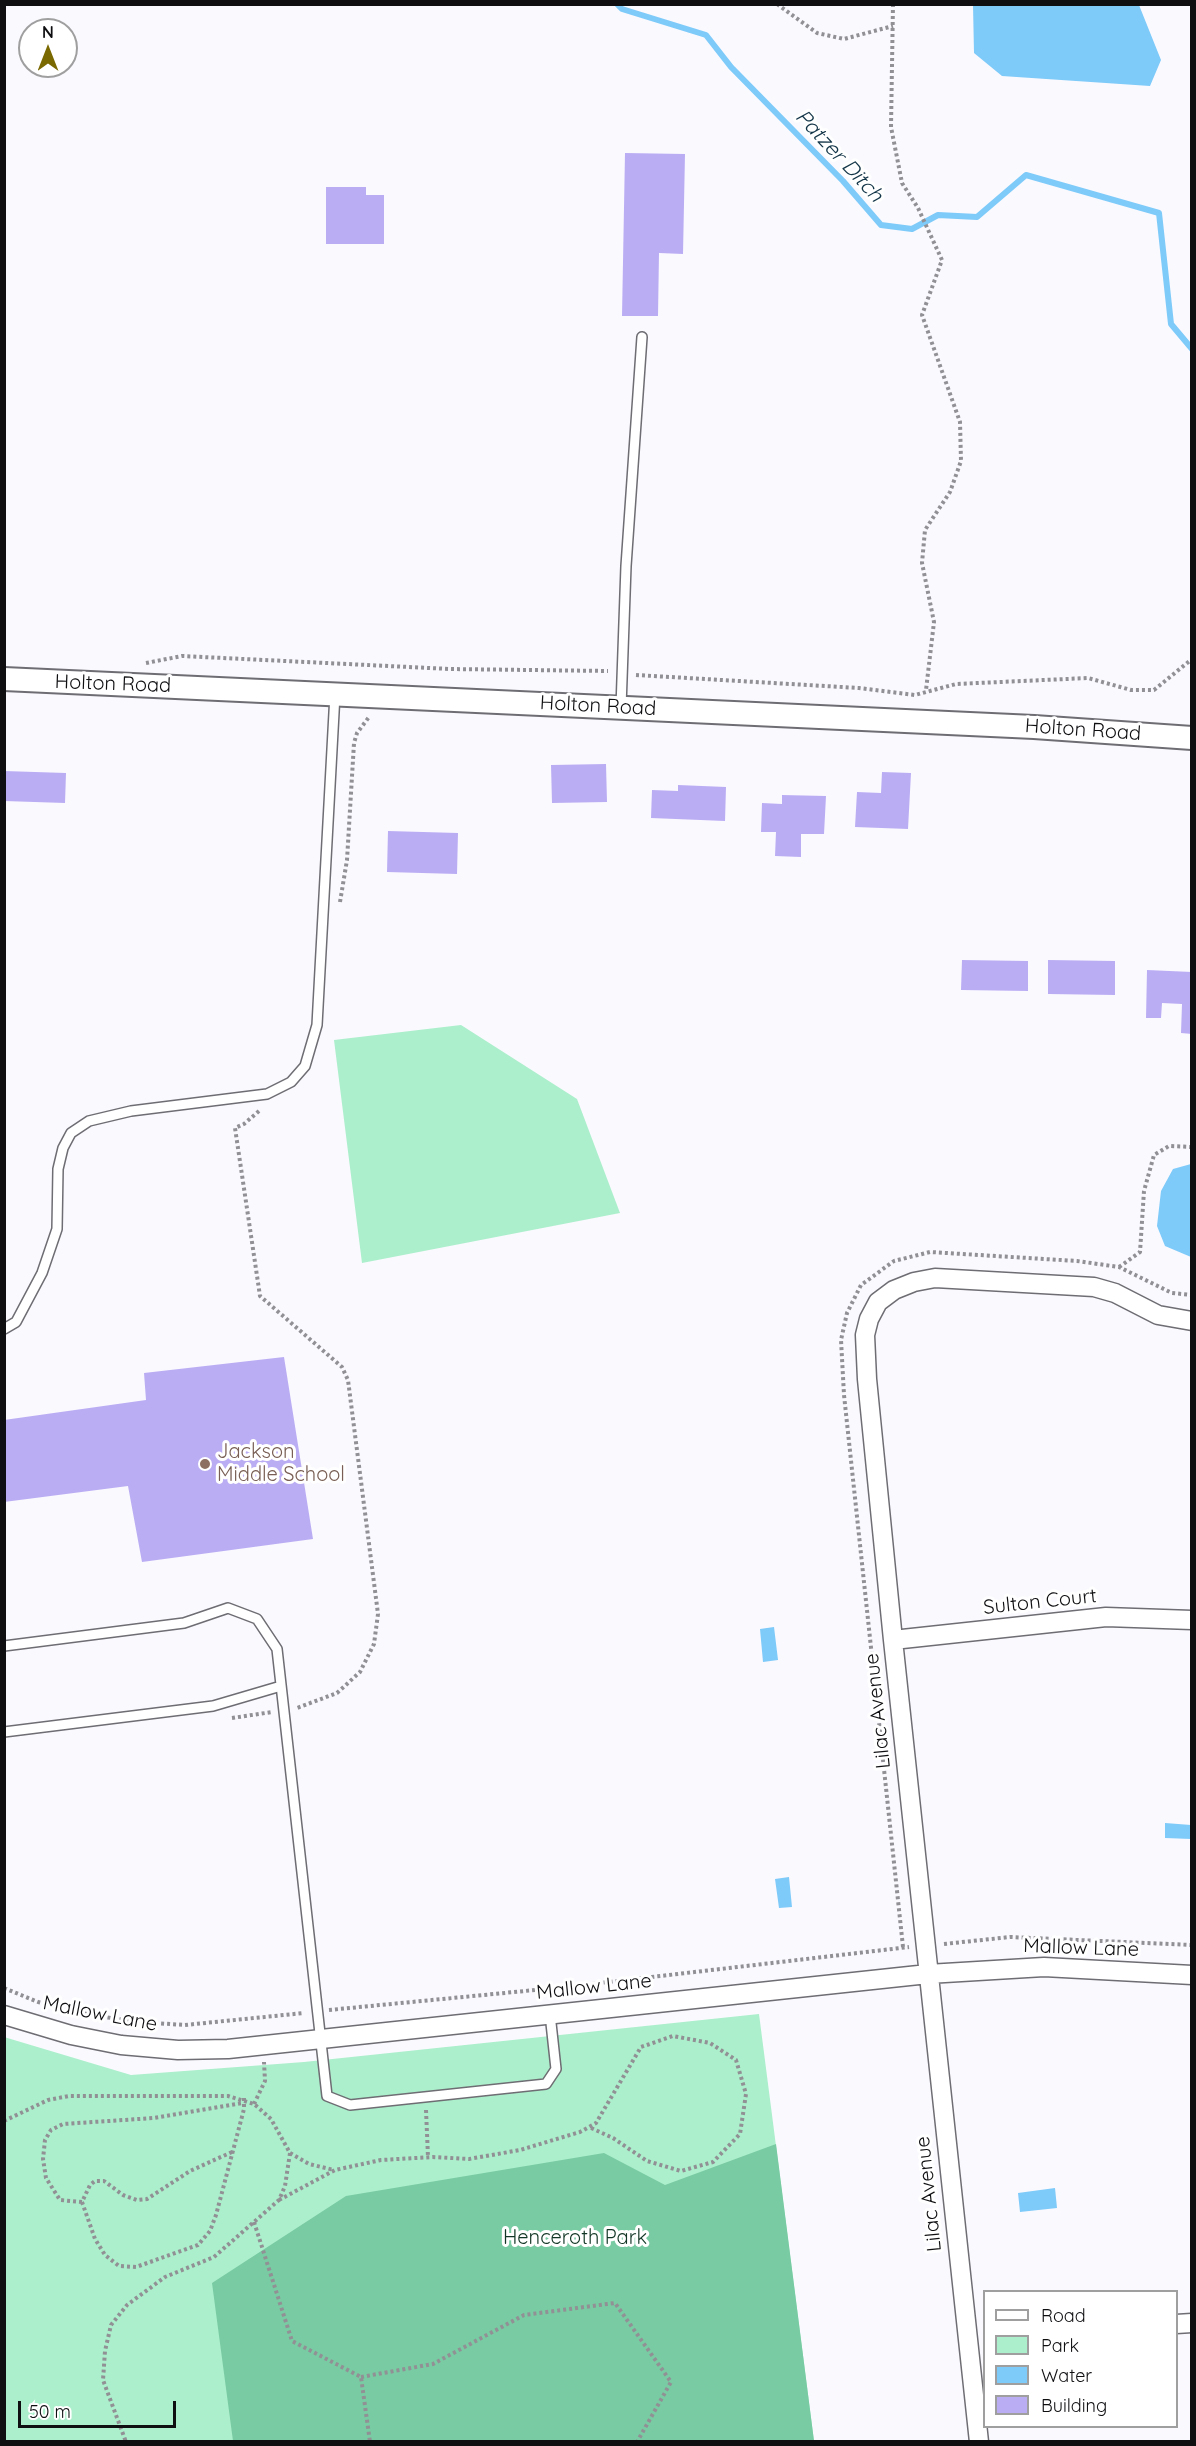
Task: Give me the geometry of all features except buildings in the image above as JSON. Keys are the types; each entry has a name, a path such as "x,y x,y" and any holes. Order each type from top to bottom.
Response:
{"street":[{"name":"Holton Road","path":"4,680 1024,726 1191,738"},
{"name":"Lilac Avenue","path":"979,2442 976,2345 928,1974 867,1379 865,1335 869,1319 878,1302 894,1290 914,1282 935,1278 1074,1285 1115,1293 1158,1315 1191,1321"},
{"name":"Sulton Court","path":"893,1640 1106,1617 1191,1620"},
{"name":"Mallow Lane","path":"4,2016 71,2035 121,2045 178,2050 228,2049 928,1974 1044,1967 1191,1976"}],"lane":[{"path":"621,707 621,673 642,337"},
{"path":"4,1329 16,1322 42,1273 50,1251 57,1229 58,1169 63,1148 71,1133 89,1121 131,1111 267,1094 291,1082 305,1066 317,1025 335,694"},
{"path":"4,1646 184,1623 228,1608 257,1618 277,1649 327,2096 350,2105 546,2084 556,2069 550,2014"},
{"path":"4,1732 213,1706 280,1686"}],"path":[{"path":"777,4 817,33 844,39 893,26"},
{"path":"893,4 891,127 902,183 918,208 942,261 922,315 960,422 962,460 950,492 925,530 922,563 934,622 927,690"},
{"path":"141,664 182,656 450,669 560,672 598,669 621,673 859,688 915,694 956,684 1088,678 1131,690 1154,690 1191,659"},
{"path":"337,913 347,860 354,743 362,723 375,711"},
{"path":"228,1718 301,1708 337,1693 360,1672 374,1644 378,1614 348,1380 342,1367 260,1296 235,1128 244,1124 263,1107"},
{"path":"1119,1267 1140,1252 1144,1191 1154,1155 1169,1146 1191,1147"},
{"path":"903,1947 844,1395 841,1340 847,1313 861,1285 894,1261 930,1252 1077,1261 1119,1267 1172,1293 1191,1295"},
{"path":"4,1988 38,2002 91,2015 150,2023 197,2025 566,1987 903,1947 1010,1937 1191,1945"},
{"path":"126,2442 103,2380 105,2351 111,2325 127,2305 165,2277 214,2257 279,2200 335,2170 381,2160 428,2157 470,2159 510,2152 589,2127 596,2123 641,2047 674,2036 710,2043 736,2060 746,2094 740,2134 712,2162 681,2171 647,2161 613,2138 589,2127"},
{"path":"4,2121 48,2100 69,2096 228,2096 243,2101 271,2119 291,2153 309,2164 335,2170"},
{"path":"425,2097 428,2157"},
{"path":"232,2152 190,2171 153,2197 137,2200 123,2195 104,2181 95,2181 90,2185 82,2202 95,2239 105,2255 118,2266 136,2267 198,2245 210,2231 244,2109 243,2101"},
{"path":"82,2202 60,2200 46,2178 43,2159 45,2140 51,2130 63,2124 153,2118 243,2101"},
{"path":"279,2200 285,2186 291,2153"},
{"path":"254,2222 292,2341 361,2377 433,2364 524,2315 615,2303 670,2382 638,2442"},
{"path":"361,2377 370,2442"}],"green space":[{"path":"461,1025 577,1099 620,1213 362,1263 334,1040"},
{"name":"Henceroth Park","path":"759,2014 814,2441 5,2441 4,2037 131,2075 304,2062"},
{"path":"776,2144 814,2441 233,2441 212,2283 346,2196 604,2153 665,2185"}],"water":[{"path":"973,5 1139,5 1161,60 1150,86 1002,76 974,53"},
{"path":"1192,1164 1191,1257 1165,1246 1157,1226 1161,1191 1173,1169"},
{"path":"774,1627 778,1660 763,1662 760,1629"},
{"path":"1165,1823 1191,1825 1191,1839 1165,1838"},
{"path":"789,1877 792,1907 779,1908 775,1879"},
{"path":"1055,2188 1057,2208 1020,2212 1018,2193"}],"waterway":[{"name":"Patzer Ditch","path":"617,4 622,9 706,35 731,67 843,181 881,225 912,229 938,215 977,217 1026,175 1159,213 1171,324 1192,349"}],"place":[{"name":"Jackson Middle School","path":"205,1464"}]}
